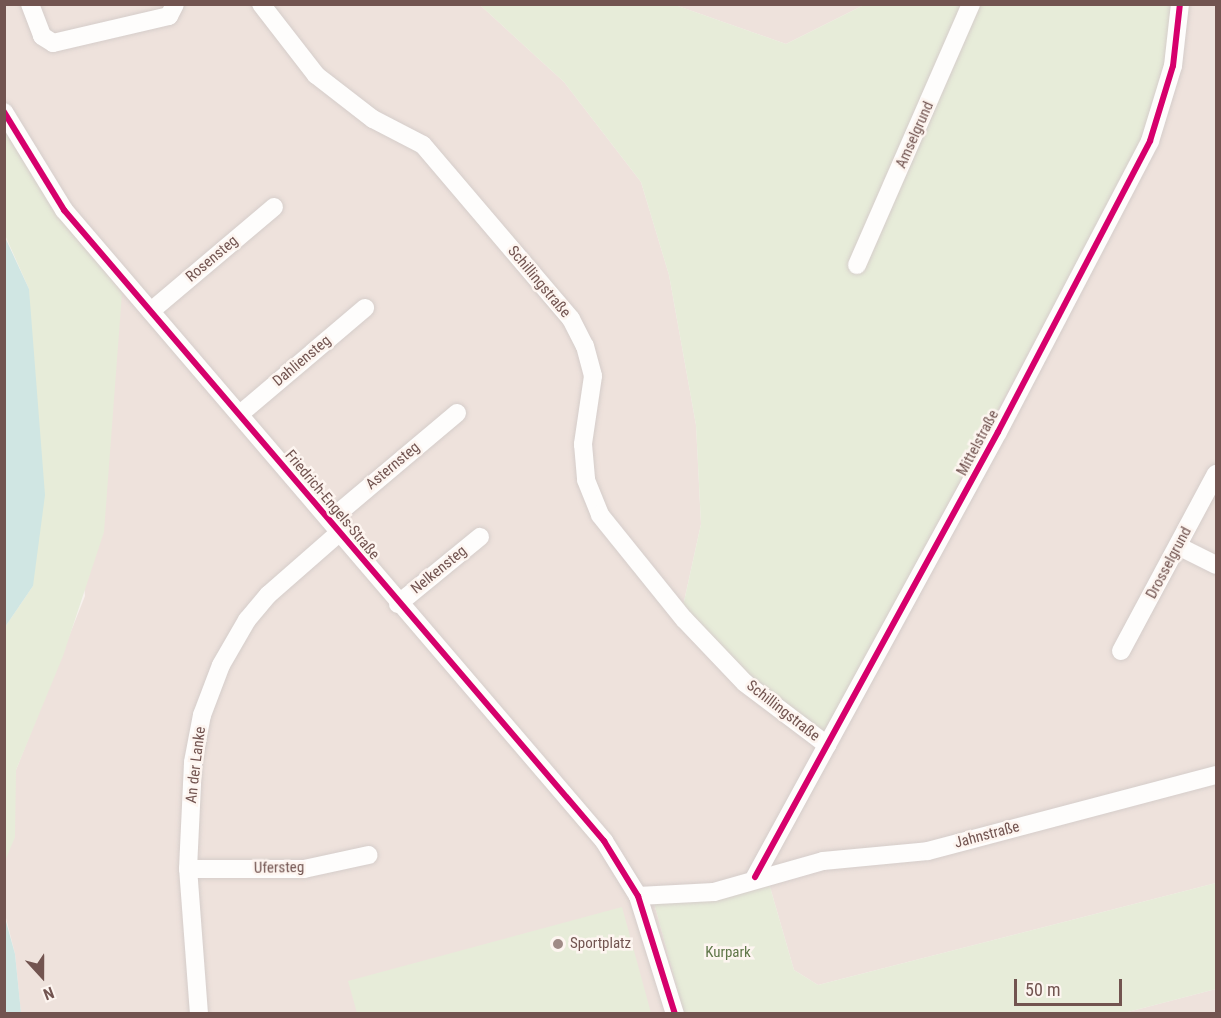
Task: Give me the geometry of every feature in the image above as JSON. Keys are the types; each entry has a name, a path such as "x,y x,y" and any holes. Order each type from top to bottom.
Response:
{"street":[{"path":"30,4 42,36 53,43 169,16 175,4"},
{"name":"Schillingstraße","path":"261,4 316,75 373,119 423,145 571,319 585,346 593,376 583,444 586,480 600,515 684,619 745,683 827,745"},
{"name":"Amselgrund","path":"857,264 970,4"},
{"name":"Mittelstraße","path":"755,878 998,432 1150,141 1173,66 1180,4"},
{"name":"Friedrich-Engels-Straße","path":"4,112 64,210 335,526 398,604 604,841 639,896 675,1014"},
{"name":"Rosensteg","path":"151,311 274,207"},
{"name":"Dahliensteg","path":"240,414 365,308"},
{"name":"Asternsteg","path":"335,526 457,413"},
{"name":"Drosselgrund","path":"1121,651 1216,474"},
{"name":"An der Lanke","path":"199,1014 188,869 194,762 202,715 220,665 268,595 335,526"},
{"name":"Nelkensteg","path":"398,604 480,537"},
{"path":"1178,546 1216,565"},
{"name":"Jahnstraße","path":"755,878 823,861 928,851 1216,776"},
{"name":"Ufersteg","path":"188,869 304,869 369,855"},
{"path":"639,896 714,892 755,878"}],"shaded area":[{"path":"5,5 480,5 564,82 641,182 669,275 696,425 701,524 683,606 1184,5 1216,5 1216,883 818,985 794,970 768,880 654,903 684,1013 21,1014 15,954 5,914 4,859 16,770 85,596 60,217 5,123"},
{"path":"675,5 864,5 786,44"},
{"path":"4,235 29,289 45,495 33,586 5,627"},
{"path":"4,914 15,954 21,1013 5,1013"},
{"path":"1216,989 1216,1013 1124,1013"}],"green space":[{"path":"480,5 675,5 786,44 864,5 1172,5 1166,65 1144,136 824,736 748,678 683,606 701,524 696,425 669,275 641,182 564,82"},
{"path":"5,123 60,217 122,293 104,532 63,656 16,770 15,837 5,861 5,627 33,586 29,289 5,235"},
{"name":"Kurpark","path":"768,880 794,970 818,985 1216,883 1216,989 1124,1013 684,1013 654,903"},
{"name":"Sportplatz","path":"622,907 651,1013 357,1013 348,981"}],"cycle path":[{"path":"755,877 998,432 1150,141 1173,66 1180,4"},
{"path":"4,112 64,210 604,841 638,896 675,1014"}],"place":[{"name":"Sportplatz","path":"558,944"}]}
